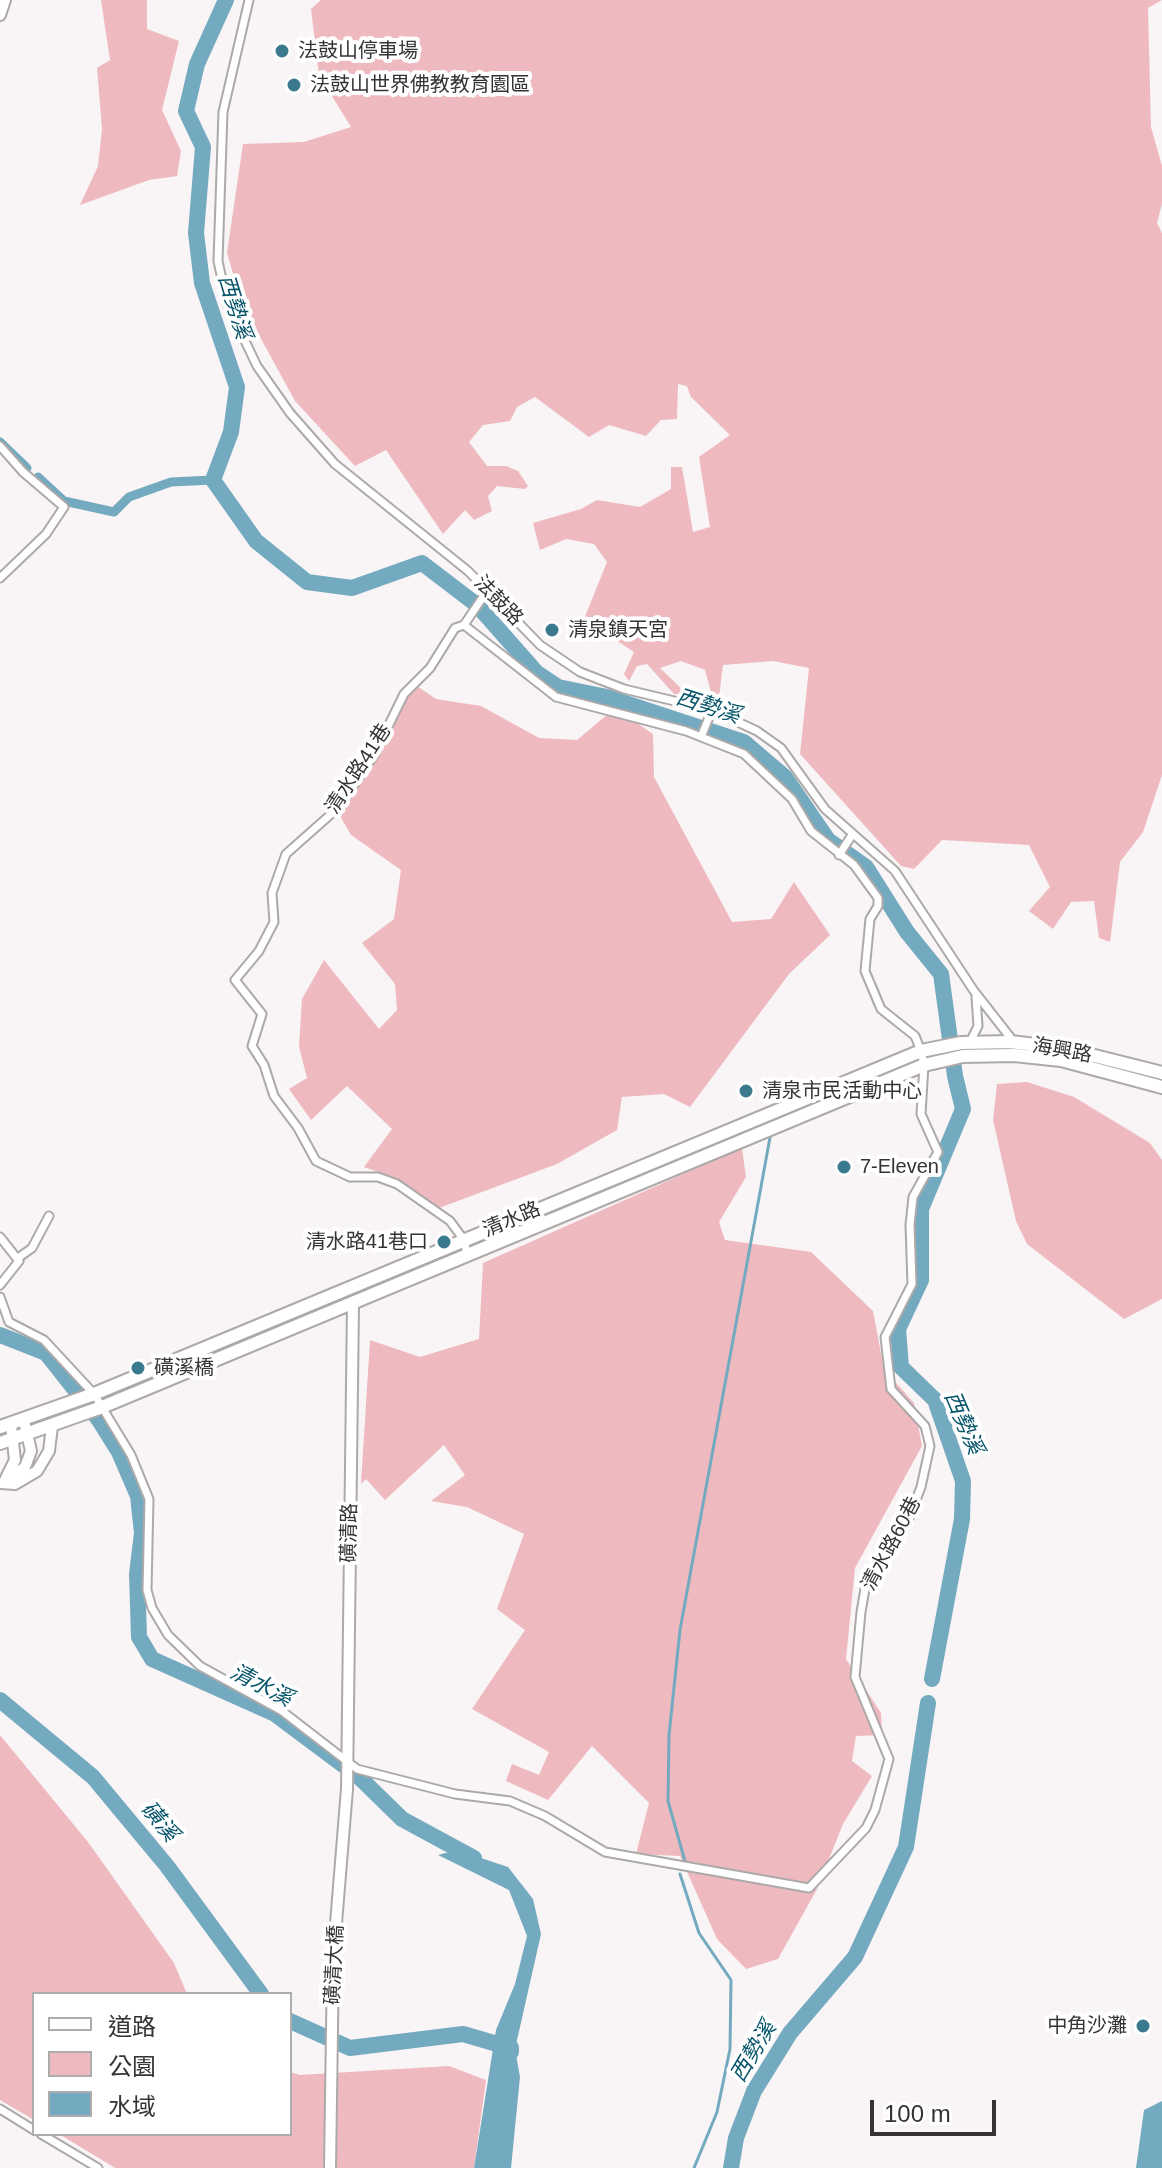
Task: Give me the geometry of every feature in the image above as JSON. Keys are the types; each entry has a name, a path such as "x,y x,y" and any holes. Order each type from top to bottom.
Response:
{"main road":[{"name":"海興路","path":"965,1047 1010,1042 1063,1048 1162,1073"},
{"name":"清水路","path":"11,1425 73,1403 921,1051 936,1047 965,1047"},
{"name":"清水路","path":"52,1426 353,1304 924,1065 938,1062 965,1047"},
{"name":"海興路","path":"965,1047 1061,1060 1162,1087"},
{"path":"0,1443 52,1426"}],"street":[{"path":"0,15 5,0"},
{"name":"法鼓路","path":"249,0 223,112 218,261 227,303 257,366 290,413 335,464 468,571 540,645 580,672 624,689 712,710 757,731 781,748 825,809 895,871 974,991 1010,1037 1014,1055"},
{"path":"0,446 23,472 64,507 38,543 0,578"},
{"name":"清水路41巷","path":"464,1240 450,1221 397,1184 378,1177 350,1177 316,1161 298,1128 274,1096 264,1065 252,1046 262,1014 235,980 259,951 274,922 272,893 286,854 339,807 374,755 404,694 430,668 455,628 464,625 487,591"},
{"path":"464,625 556,697 701,737 744,754 776,782 811,831 854,865 878,898 878,906 870,919 865,971 881,1009 915,1036 921,1051"},
{"path":"701,737 712,710"},
{"path":"839,855 852,835"},
{"path":"965,1047 978,1026 979,1008 974,991"},
{"name":"清水路60巷","path":"346,1762 357,1769 422,1786 510,1801 545,1816 605,1852 809,1888 866,1828 875,1810 889,1759 855,1677 861,1612 865,1589 875,1567 909,1518 921,1487 930,1446 925,1426 891,1389 885,1337 912,1284 910,1225 913,1197 938,1152 921,1114 924,1065 921,1051"},
{"path":"18,1258 32,1248 49,1216"},
{"path":"0,1237 18,1258 18,1264 0,1285"},
{"path":"464,1240 467,1254"},
{"path":"348,1289 353,1304"},
{"path":"0,1297 9,1322 44,1340 92,1395 131,1455 146,1489 150,1524 147,1590 152,1608 168,1635 200,1666 282,1711 346,1762"},
{"name":"磺清路","path":"346,1762 353,1304"},
{"path":"1,1483 25,1467 31,1451 29,1435 11,1425"},
{"path":"1,1483 15,1460 11,1425"},
{"path":"1,1483 15,1484 37,1471 49,1451 52,1426"},
{"name":"磺清大橋","path":"330,2168 333,1960 346,1762"},
{"path":"0,2109 32,2129"},
{"path":"44,2136 98,2168"}],"green space":[{"path":"101,0 147,0 147,29 179,41 162,110 181,151 177,176 149,180 80,205 98,166 102,129 97,68 110,60"},
{"path":"321,0 1162,0 1148,8 1151,127 1162,166 1162,204 1157,223 1162,233 1162,775 1143,832 1120,862 1110,942 1099,938 1094,901 1071,902 1053,929 1029,911 1050,887 1029,845 942,840 914,869 901,866 800,754 809,668 773,661 723,665 719,697 711,692 705,670 681,661 660,668 688,695 674,694 647,664 637,666 629,681 624,674 634,652 584,619 607,562 594,544 566,539 540,550 533,523 581,509 597,500 640,507 671,489 671,467 682,467 693,532 710,527 699,457 730,435 691,397 687,386 678,384 677,419 661,420 646,436 609,425 589,437 535,397 517,407 510,421 483,425 469,442 487,466 506,466 518,471 528,486 525,489 497,486 488,496 492,511 474,520 465,510 443,534 386,450 355,466 295,401 242,304 227,253 243,144 304,142 351,127 319,75 311,9"},
{"path":"411,682 436,699 481,706 539,738 577,740 615,708 653,734 654,777 732,922 771,919 794,882 830,935 789,974 690,1107 664,1094 622,1097 617,1130 557,1164 439,1208 400,1180 364,1167 392,1129 347,1086 311,1120 289,1089 307,1078 299,1047 302,999 324,960 379,1029 397,1010 395,984 362,943 394,919 401,870 351,835 339,814 391,735"},
{"path":"1027,1082 1074,1097 1150,1143 1162,1160 1162,1299 1124,1319 1027,1244 1016,1221 993,1120 997,1084"},
{"path":"742,1148 746,1177 719,1222 725,1240 811,1252 873,1311 884,1369 914,1403 922,1446 855,1568 846,1659 881,1713 882,1735 856,1736 852,1761 872,1776 843,1824 817,1889 778,1959 746,1969 717,1939 680,1856 636,1854 649,1803 592,1746 548,1800 506,1781 512,1764 539,1775 549,1752 472,1709 525,1630 497,1609 524,1534 467,1507 431,1501 465,1475 444,1445 385,1500 366,1479 361,1484 370,1340 420,1357 479,1339 483,1263"},
{"path":"0,1735 88,1842 174,1963 186,1992 32,1992 32,2119 0,2100"},
{"path":"449,2066 486,2080 474,2168 115,2168 62,2136 292,2136 292,2073 300,2075"}],"water":[{"path":"457,1850 508,1867 533,1899 541,1934 515,2049 520,2077 511,2168 474,2168 496,2030 515,1984 527,1936 509,1890 438,1855"},
{"path":"1162,2101 1162,2168 1136,2168 1144,2110"}],"waterway":[{"name":"西勢溪","path":"226,0 197,64 186,111 203,147 196,233 202,283 237,387 231,432 213,480 256,541 307,582 352,588 422,563 477,605 537,673 558,687 607,697 744,742 785,777 828,840 866,867 907,932 941,974 955,1076 963,1109 921,1209 921,1280 898,1329 901,1367 935,1400 963,1481 962,1519 932,1679"},
{"path":"0,442 27,468"},
{"path":"38,477 64,501 114,512 129,497 171,482 213,480"},
{"path":"686,1865 668,1801 669,1735 680,1630 771,1132"},
{"name":"清水溪","path":"0,1335 46,1353 99,1420 119,1452 138,1496 142,1533 137,1574 139,1637 152,1659 275,1714 358,1776 402,1819 474,1858"},
{"name":"磺溪","path":"0,1700 93,1777 167,1866 260,1992"},
{"name":"西勢溪","path":"731,2168 736,2138 754,2091 790,2033 855,1957 906,1847 928,1703"},
{"path":"680,1874 699,1933 731,1980 730,2049 717,2112 694,2168"},
{"name":"磺溪","path":"292,2022 350,2048 463,2034 511,2048 511,2052"}],"place":[{"name":"法鼓山停車場","path":"282,51"},
{"name":"法鼓山世界佛教教育園區","path":"294,85"},
{"name":"清泉鎮天宮","path":"552,630"},
{"name":"清泉市民活動中心","path":"746,1091"},
{"name":"7-Eleven","path":"844,1167"},
{"name":"清水路41巷口","path":"444,1242"},
{"name":"磺溪橋","path":"138,1368"},
{"name":"中角沙灘","path":"1143,2026"}]}
